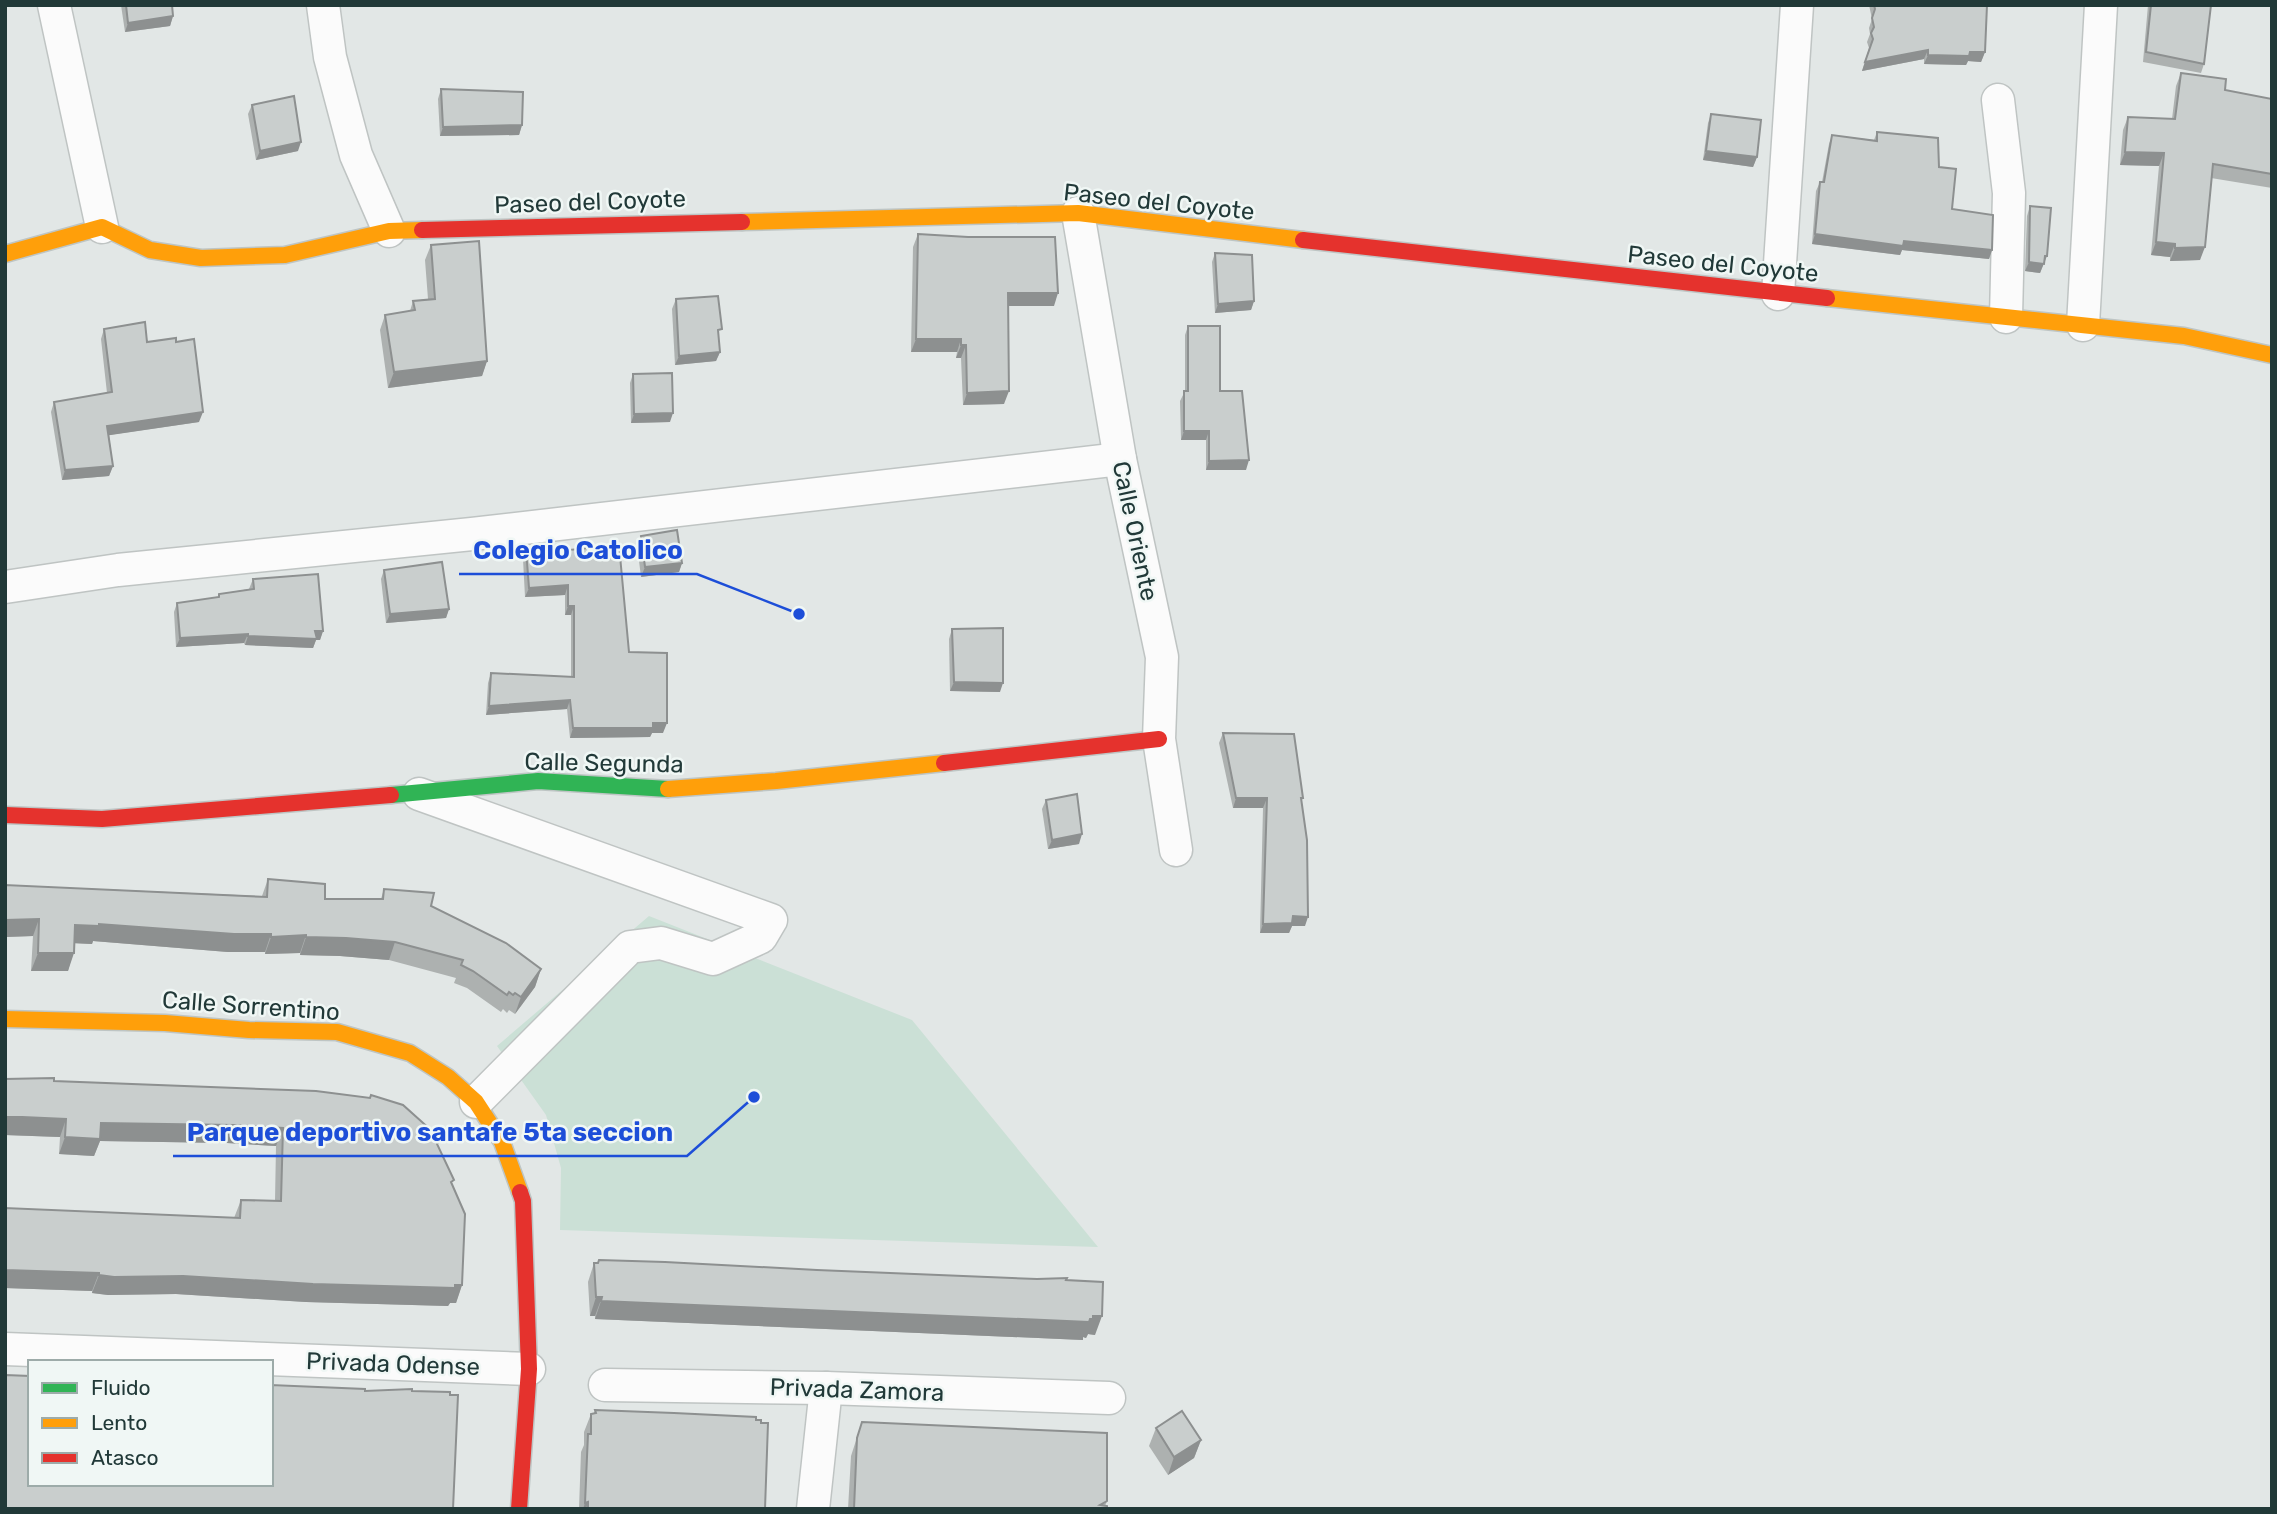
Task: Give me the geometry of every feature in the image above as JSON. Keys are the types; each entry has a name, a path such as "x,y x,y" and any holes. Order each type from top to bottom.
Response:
{"street":[{"path":"5,254 102,227 54,5"},
{"path":"324,5 330,57 356,155 389,231"},
{"path":"1778,294 1797,5"},
{"path":"2083,325 2101,5"},
{"path":"1998,100 2009,193 2006,317"},
{"name":"Paseo del Coyote","path":"102,227 150,250 201,258 285,255 389,231 1078,213 1381,250 2184,336 2272,355"},
{"name":"Calle Oriente","path":"1078,213 1120,459 1162,657 1159,739 1176,850"},
{"path":"5,587 118,570 472,534 1120,459"},
{"name":"Calle Segunda","path":"5,816 102,819 417,793 538,780 686,788 790,780 1159,739"},
{"path":"417,793 771,920 761,937 713,959 662,943 630,947 476,1102"},
{"name":"Calle Sorrentino","path":"5,1019 165,1023 249,1030 337,1032 410,1053 448,1077 476,1102 502,1142 523,1201 529,1369 519,1509"},
{"name":"Privada Odense","path":"5,1349 529,1369"},
{"name":"Privada Zamora","path":"605,1385 826,1388 1110,1398"},
{"path":"813,1509 826,1388"}],"green space":[{"path":"649,916 912,1020 1098,1247 560,1230 561,1168 546,1115 497,1046"}],"building":[{"path":"126,5 172,5 173,16 128,23"},
{"path":"1874,5 1987,5 1985,52 1970,52 1969,56 1928,55 1928,50 1865,62 1873,39 1871,33 1874,27"},
{"path":"2151,5 2211,5 2204,64 2146,52"},
{"path":"2181,73 2226,79 2225,90 2272,99 2272,174 2213,164 2205,247 2175,248 2175,244 2156,242 2164,153 2125,152 2128,117 2175,119"},
{"path":"441,89 523,92 522,125 443,127"},
{"path":"294,96 301,142 260,151 252,105"},
{"path":"1711,114 1761,120 1757,157 1706,151"},
{"path":"1877,132 1938,138 1939,167 1956,169 1952,209 1993,215 1992,250 1904,241 1903,246 1815,234 1820,182 1824,182 1832,135 1877,141"},
{"path":"2030,206 2051,208 2044,264 2029,262"},
{"path":"918,234 1055,237 1058,293 1008,293 1009,391 967,393 966,345 961,345 961,339 916,339"},
{"path":"479,241 487,361 394,372 385,315 415,310 413,301 435,299 431,245"},
{"path":"1215,253 1252,255 1254,301 1218,304"},
{"path":"718,296 722,329 718,330 720,352 679,356 676,299"},
{"path":"145,322 147,342 176,338 176,342 194,339 203,412 107,426 113,466 65,470 54,402 112,392 104,329"},
{"path":"1188,326 1220,326 1220,391 1242,391 1249,460 1209,461 1209,431 1184,431 1184,391 1188,391"},
{"path":"672,373 673,413 634,414 633,374"},
{"path":"677,530 682,563 645,567 641,536"},
{"path":"619,545 629,652 667,653 667,723 653,723 653,728 573,728 570,700 489,706 491,673 574,677 574,606 568,606 568,585 529,588 526,549 558,546 559,551"},
{"path":"442,562 449,609 390,614 384,570"},
{"path":"318,574 323,631 315,631 317,639 248,634 180,638 177,603 254,589 253,579"},
{"path":"1003,628 1003,683 954,682 952,629"},
{"path":"1223,733 1294,734 1307,840 1308,917 1293,916 1292,923 1263,924 1267,798 1236,798"},
{"path":"1077,794 1082,834 1052,840 1046,800"},
{"path":"268,879 325,884 325,899 383,899 384,889 434,893 431,906 506,943 541,969 521,997 509,992 507,995 461,965 463,960 395,942 306,935 271,937 271,934 234,934 99,924 75,925 74,953 38,953 39,919 5,920 5,885 267,897"},
{"path":"54,1078 54,1081 316,1091 370,1098 371,1095 403,1105 441,1139 437,1144 454,1180 451,1182 465,1214 462,1285 455,1285 455,1288 313,1284 5,1270 5,1208 240,1218 241,1200 281,1201 283,1128 101,1123 100,1139 65,1137 66,1119 5,1117 5,1079"},
{"path":"599,1260 1037,1279 1067,1278 1066,1280 1103,1282 1102,1316 1093,1316 1089,1322 601,1301 602,1297 596,1297 594,1263"},
{"path":"5,1375 28,1376 28,1486 273,1486 273,1385 365,1391 412,1389 458,1395 453,1509 5,1509"},
{"path":"595,1410 756,1417 761,1423 768,1423 765,1509 588,1509 588,1502 585,1503 588,1434 591,1434 591,1414 596,1413"},
{"path":"1182,1411 1201,1440 1174,1457 1156,1428"},
{"path":"862,1422 1107,1433 1107,1501 1100,1505 1107,1506 1107,1509 854,1509 857,1438"}],"traffic: fast":[{"path":"391,795 538,781 668,789"}],"traffic: slow":[{"path":"742,222 1078,213 1303,240"},
{"path":"5,254 102,227 150,250 201,258 285,255 389,231 422,230"},
{"path":"1827,298 2184,336 2272,355"},
{"path":"668,789 776,781 944,763"},
{"path":"5,1019 165,1023 249,1030 337,1032 410,1053 448,1077 476,1102 502,1142 520,1192"}],"traffic: jam":[{"path":"422,230 742,222"},
{"path":"1303,240 1827,298"},
{"path":"944,763 1159,739"},
{"path":"5,815 102,819 391,795"},
{"path":"519,1509 529,1369 523,1201 520,1192"}],"place":[{"name":"Colegio Catolico","path":"799,614"},
{"name":"Parque deportivo santafe 5ta seccion","path":"754,1097"}]}
